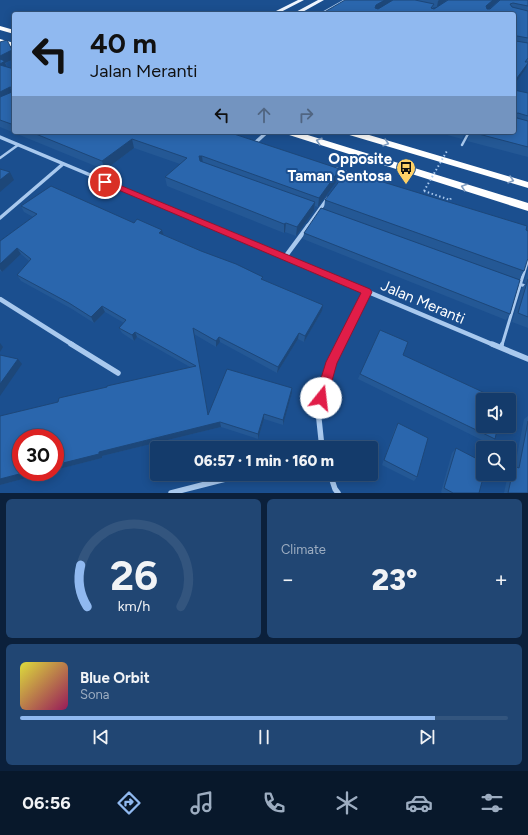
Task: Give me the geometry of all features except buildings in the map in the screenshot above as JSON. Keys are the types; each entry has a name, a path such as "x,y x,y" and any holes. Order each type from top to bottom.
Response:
{"highway":[{"path":"0,28 12,31"},
{"path":"0,40 12,44"},
{"path":"295,134 528,207"},
{"path":"356,134 528,185"}],"main road":[{"path":"277,12 302,0"},
{"path":"300,12 322,0"}],"street":[{"path":"324,12 345,0"},
{"path":"255,143 265,134"},
{"name":"Jalan Meranti","path":"0,137 528,359"},
{"path":"248,141 262,145"},
{"path":"0,218 64,164"},
{"path":"332,168 354,175"},
{"path":"342,179 346,173"},
{"path":"285,257 333,192"},
{"path":"321,441 318,410 332,362 367,292"},
{"path":"0,299 118,373"},
{"path":"171,493 218,481"},
{"path":"332,481 334,489 338,493"}],"lane":[{"path":"462,145 468,134"},
{"path":"0,158 18,145"},
{"path":"312,208 326,213"},
{"path":"501,348 528,259"},
{"path":"513,282 528,288"}],"path":[{"path":"424,191 447,151"}],"place":[{"name":"Opposite Taman Sentosa","path":"406,185"}],"route":[{"path":"105,182 367,292 332,362 321,398"}]}
